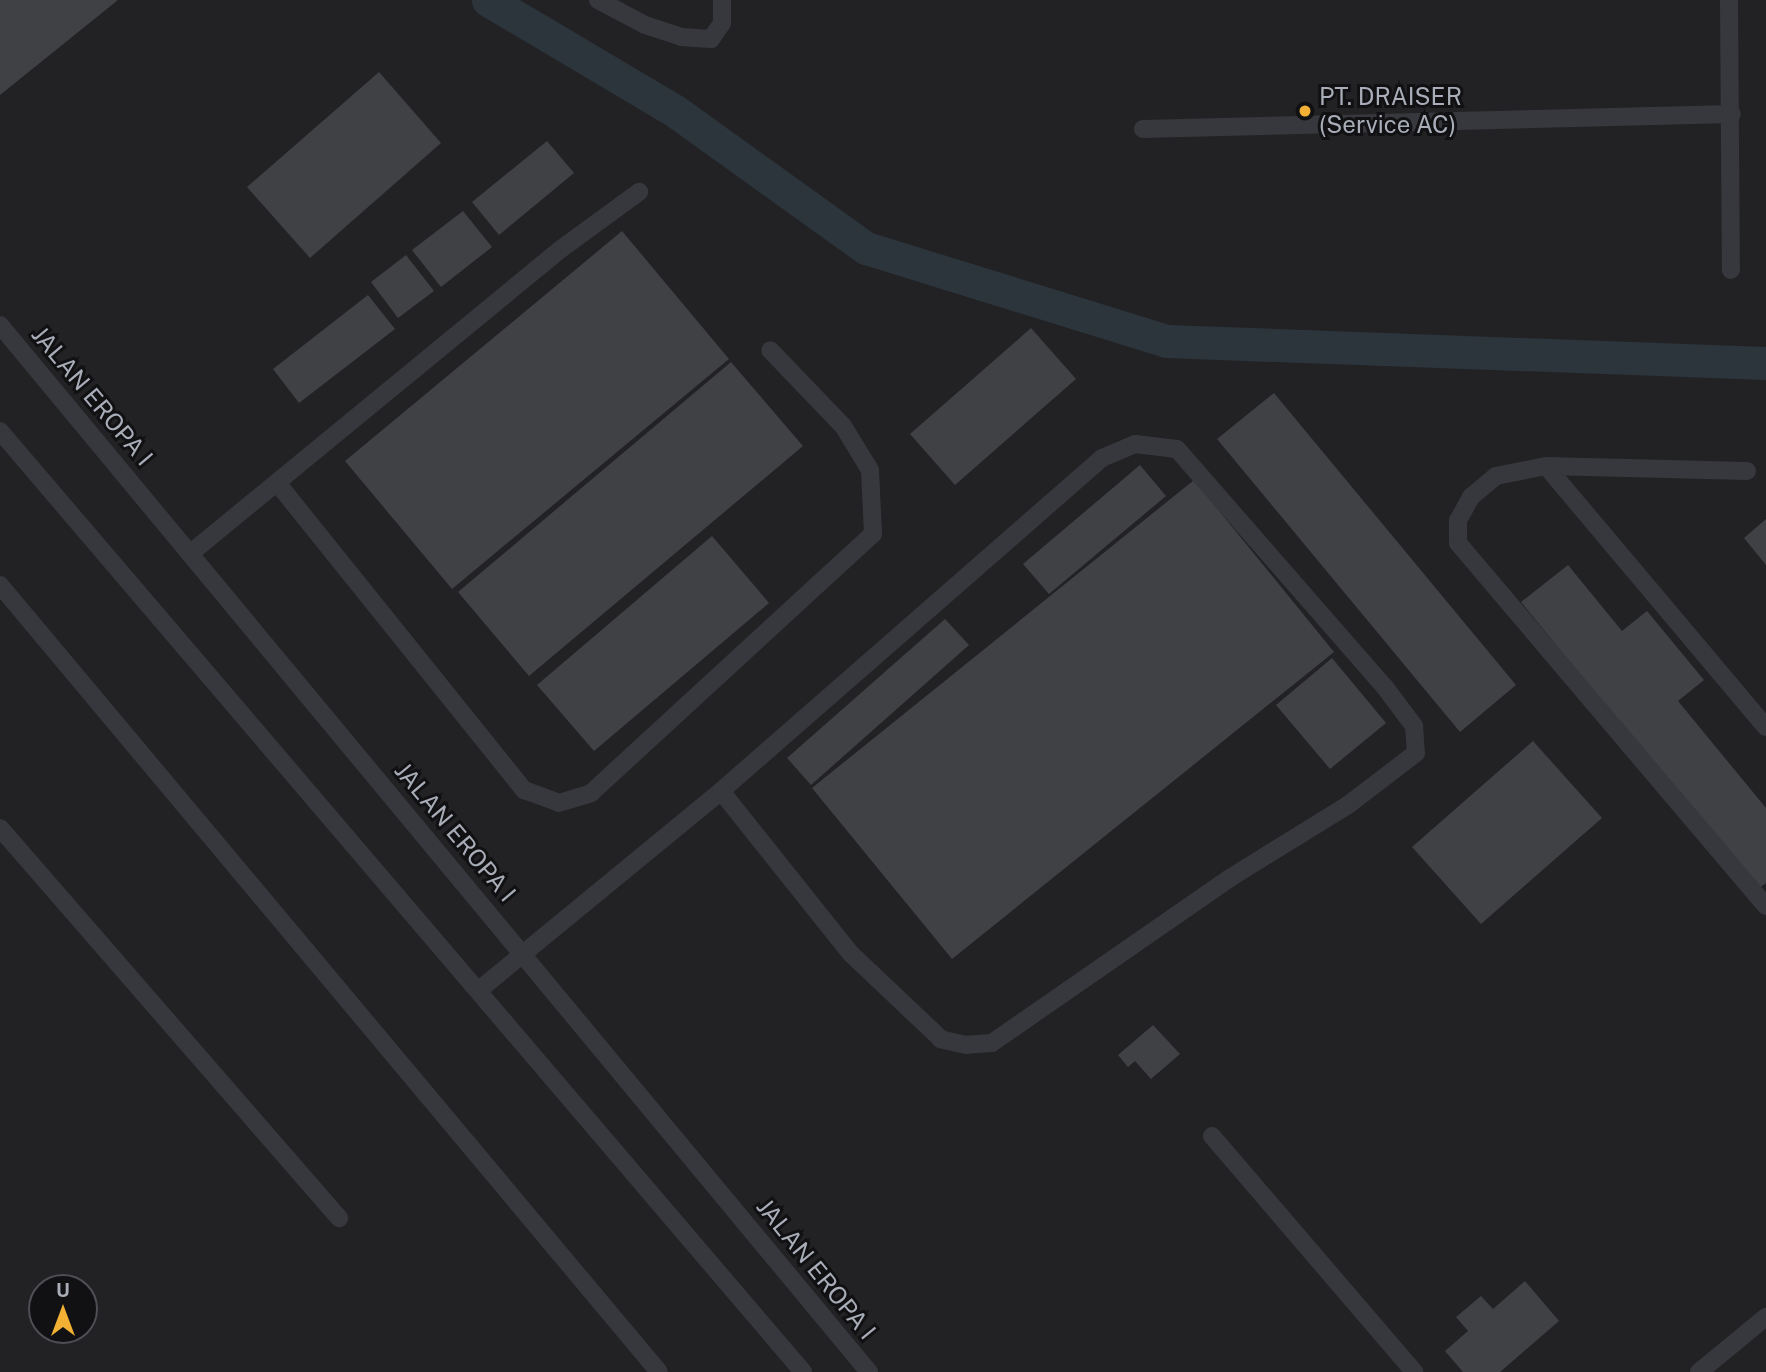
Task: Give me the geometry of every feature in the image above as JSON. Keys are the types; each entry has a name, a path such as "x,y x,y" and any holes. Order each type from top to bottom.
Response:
{"lane":[{"path":"598,0 645,25 681,37 711,39 722,23 722,0"},
{"path":"1729,0 1732,114 1731,270"},
{"path":"1143,129 1732,114"},
{"path":"192,552 561,249 639,192"},
{"name":"JALAN EROPA I","path":"0,325 192,552 869,1372"},
{"path":"278,484 524,790 559,803 592,793 873,534 870,470 843,426 770,350"},
{"path":"0,431 803,1372"},
{"path":"479,990 523,951 721,791 1102,457 1135,444 1177,449 1414,726 1416,752 1348,805 1230,878 992,1043 966,1045 941,1039 851,954 721,791"},
{"path":"1546,466 1766,727"},
{"path":"1747,471 1546,466 1496,476 1471,497 1458,520 1458,543 1766,906"},
{"path":"0,585 659,1372"},
{"path":"0,828 340,1218"},
{"path":"1212,1136 1414,1372"},
{"path":"1699,1372 1766,1317"}],"shaded area":[{"path":"0,0 1766,0 1766,1372 0,1372"}],"building":[{"path":"0,0 118,0 0,95"},
{"path":"379,72 441,143 310,258 247,187"},
{"path":"547,141 574,173 499,235 472,202"},
{"path":"463,211 492,247 441,287 412,250"},
{"path":"622,231 729,359 452,589 345,461"},
{"path":"406,255 434,291 398,318 371,282"},
{"path":"368,295 395,329 299,403 273,369"},
{"path":"1031,328 1076,379 955,485 910,434"},
{"path":"731,362 803,446 529,676 458,592"},
{"path":"1274,393 1516,685 1460,732 1217,439"},
{"path":"1140,465 1166,496 1049,594 1023,564"},
{"path":"1194,480 1334,652 952,959 812,788"},
{"path":"1766,519 1766,565 1744,538"},
{"path":"712,536 769,603 594,751 537,685"},
{"path":"1568,565 1622,631 1647,611 1704,680 1678,701 1766,808 1766,883 1757,890 1521,602"},
{"path":"945,619 969,645 811,785 787,758"},
{"path":"1332,658 1386,723 1330,769 1276,705"},
{"path":"1533,741 1602,818 1481,924 1412,847"},
{"path":"1153,1025 1180,1054 1151,1079 1135,1061 1128,1067 1118,1055"},
{"path":"1525,1281 1559,1321 1500,1372 1463,1372 1445,1351 1468,1331 1456,1317 1481,1296 1493,1309"}],"waterway":[{"path":"488,0 675,111 866,248 1166,341 1766,363"}],"place":[{"name":"PT. DRAISER (Service AC)","path":"1305,111"}]}
